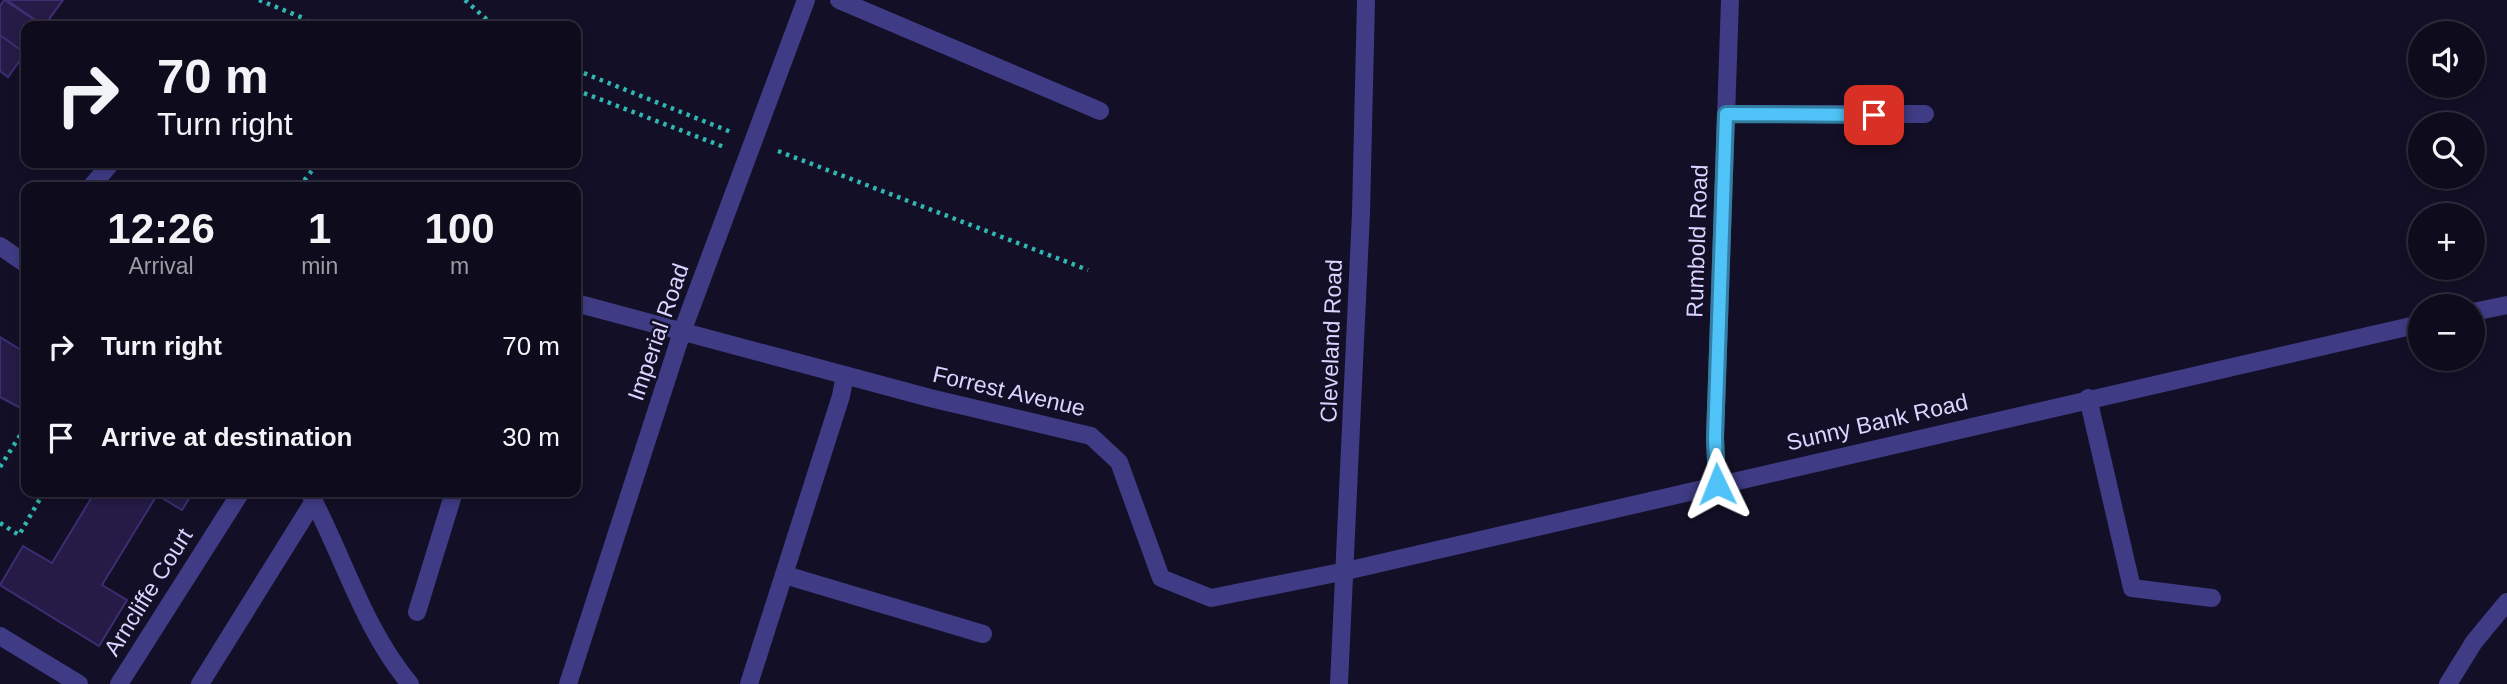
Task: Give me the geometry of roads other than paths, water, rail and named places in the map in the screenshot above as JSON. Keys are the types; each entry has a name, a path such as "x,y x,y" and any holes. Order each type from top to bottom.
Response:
{"street":[{"name":"Imperial Road","path":"568,684 682,332 806,0"},
{"path":"839,0 1100,110"},
{"name":"Cleveland Road","path":"1339,684 1346,571 1366,0"},
{"name":"Rumbold Road","path":"1717,484 1715,438 1730,0"},
{"path":"1726,114 1925,114"},
{"path":"95,182 107,168"},
{"path":"0,246 21,261"},
{"name":"Forrest Avenue","path":"581,304 845,375 1091,436 1119,462 1160,578 1211,598 1346,571"},
{"path":"2485,310 2507,305"},
{"name":"Sunny Bank Road","path":"1346,571 2088,398 2408,327"},
{"path":"749,684 845,375"},
{"path":"2088,398 2132,588 2212,598"},
{"name":"Arncliffe Court","path":"119,684 239,497"},
{"path":"200,684 312,497"},
{"path":"312,497 359,602 391,661 410,684"},
{"path":"417,612 452,497"},
{"path":"785,575 984,634"},
{"path":"2448,684 2474,642 2507,601"},
{"path":"0,636 79,684"}]}
